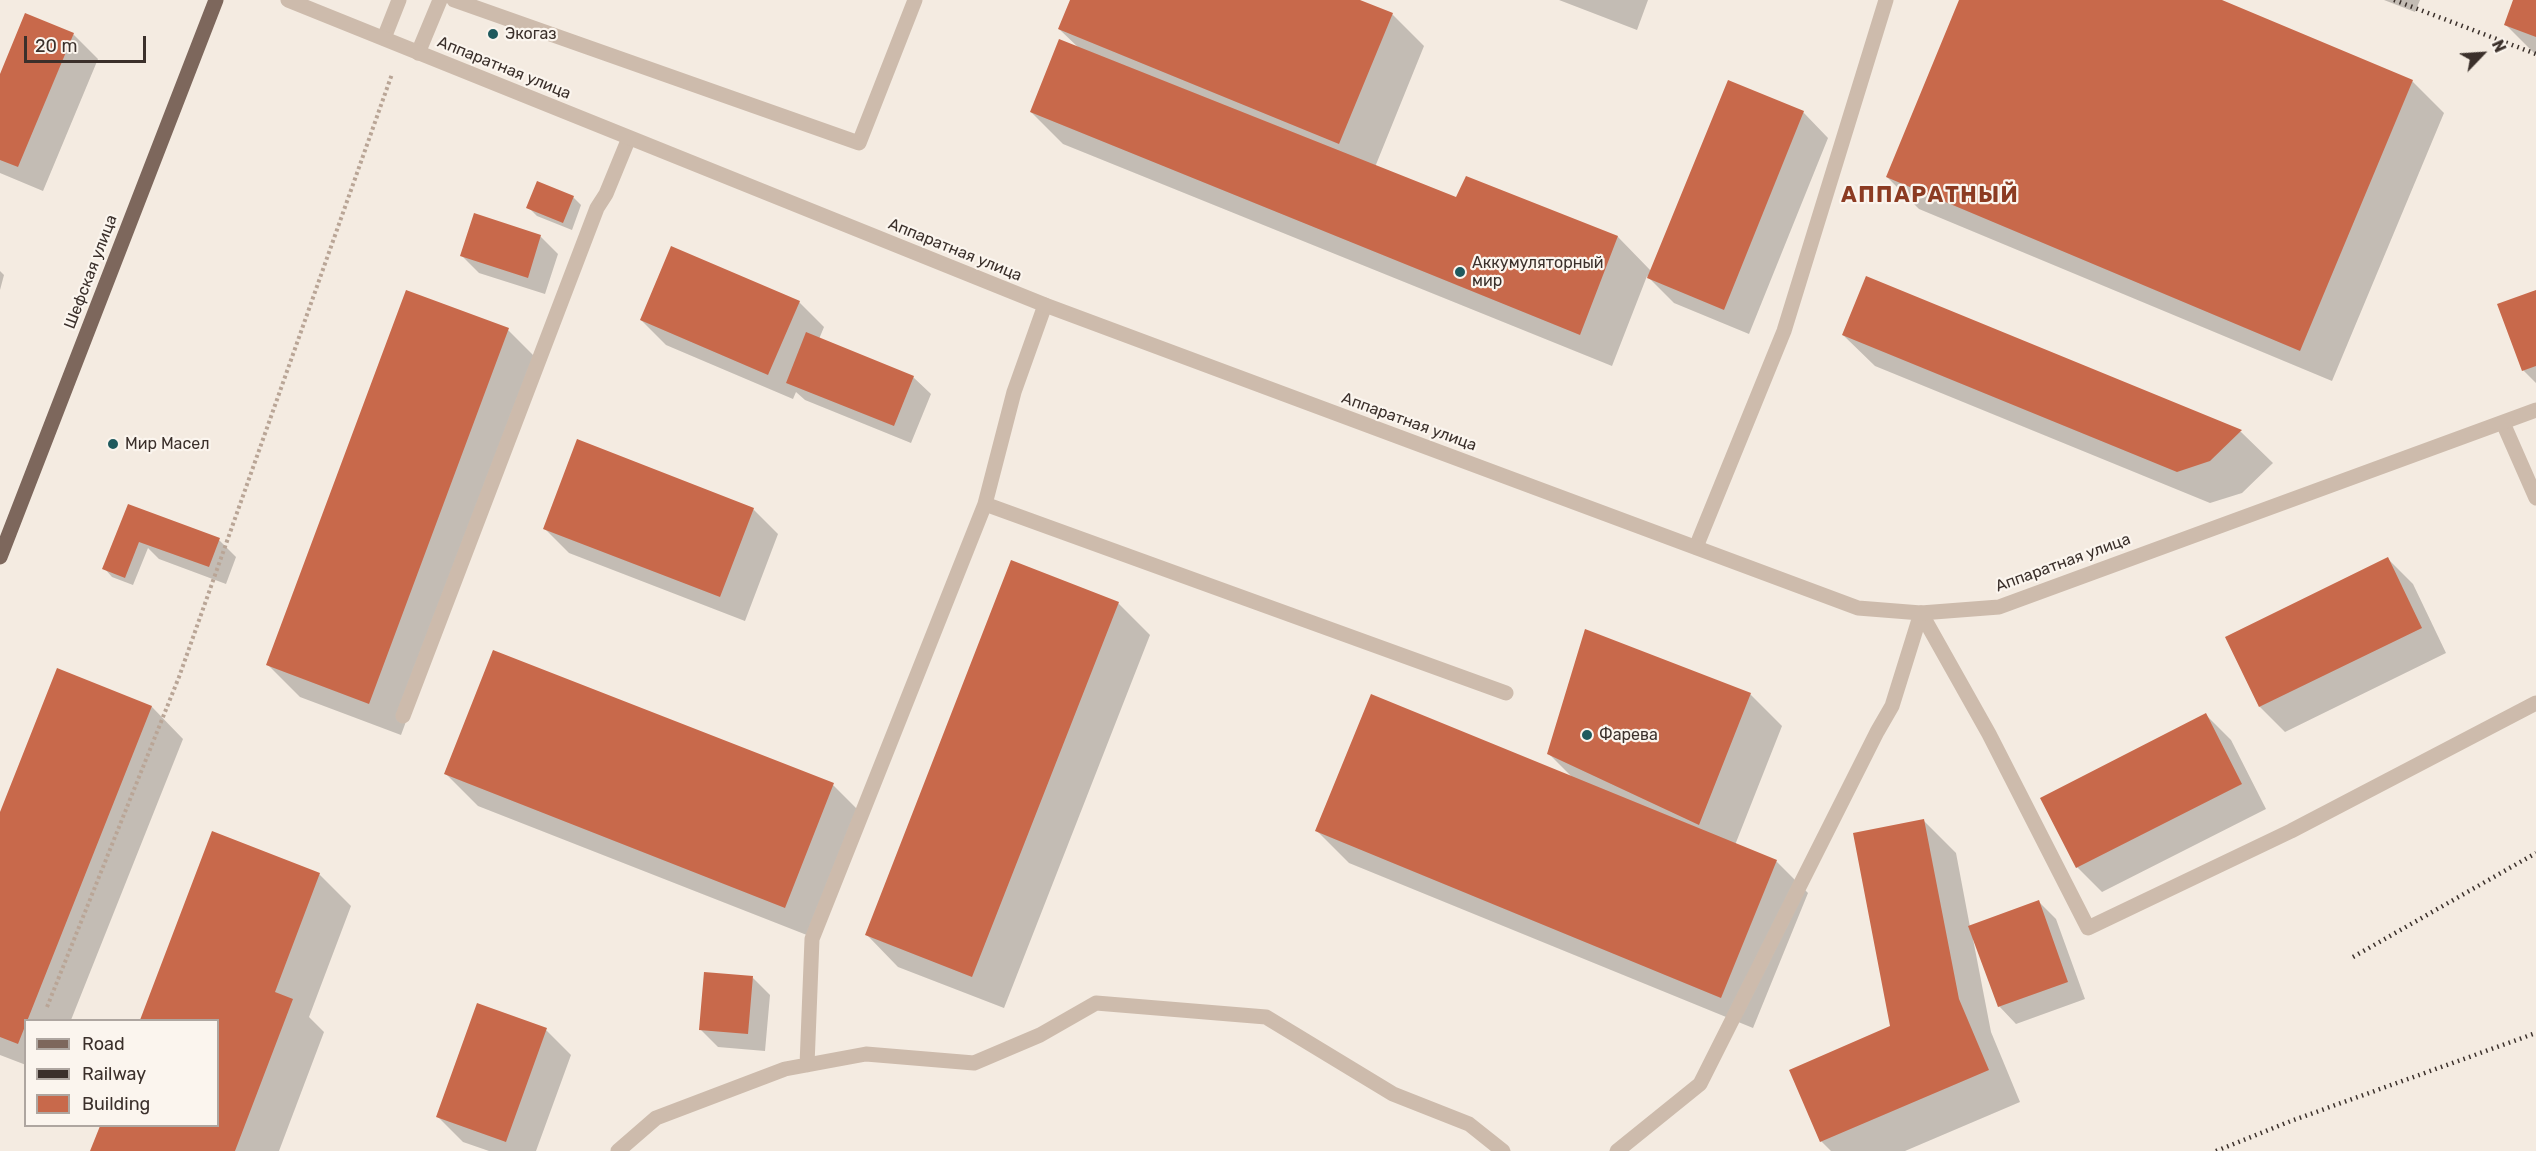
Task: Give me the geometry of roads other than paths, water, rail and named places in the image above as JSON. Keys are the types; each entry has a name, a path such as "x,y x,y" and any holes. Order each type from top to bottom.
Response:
{"main road":[{"name":"Шефская улица","path":"0,557 216,0"}],"street":[{"name":"Аппаратная улица","path":"288,0 1045,305 1858,608 1921,613 1999,607 2536,410"},
{"path":"384,38 399,0"},
{"path":"418,53 440,0"},
{"path":"454,0 860,143 915,0"},
{"path":"1696,548 1784,331 1886,0"},
{"path":"403,716 597,207 606,194 629,138"},
{"path":"807,1065 812,939 985,504 1014,392 1045,305"},
{"path":"2503,423 2536,498"},
{"path":"985,504 1506,693"},
{"path":"1921,613 1989,734 2088,928 2291,831 2536,703"},
{"path":"1617,1151 1700,1084 1892,706 1921,613"},
{"path":"618,1151 656,1118 785,1069 866,1054 974,1063 1040,1035 1096,1003 1266,1017 1393,1094 1469,1124 1503,1151"}],"railway":[{"path":"2394,0 2536,54"},
{"path":"2353,957 2536,853"},
{"path":"2216,1151 2291,1121 2536,1033"}],"place":[{"name":"Экогаз","path":"493,34"},
{"name":"Аккумуляторный мир","path":"1460,272"},
{"name":"Мир Масел","path":"113,444"},
{"name":"Фарева","path":"1587,735"}],"district":[{"name":"АППАРАТНЫЙ","path":"1930,196"}]}
